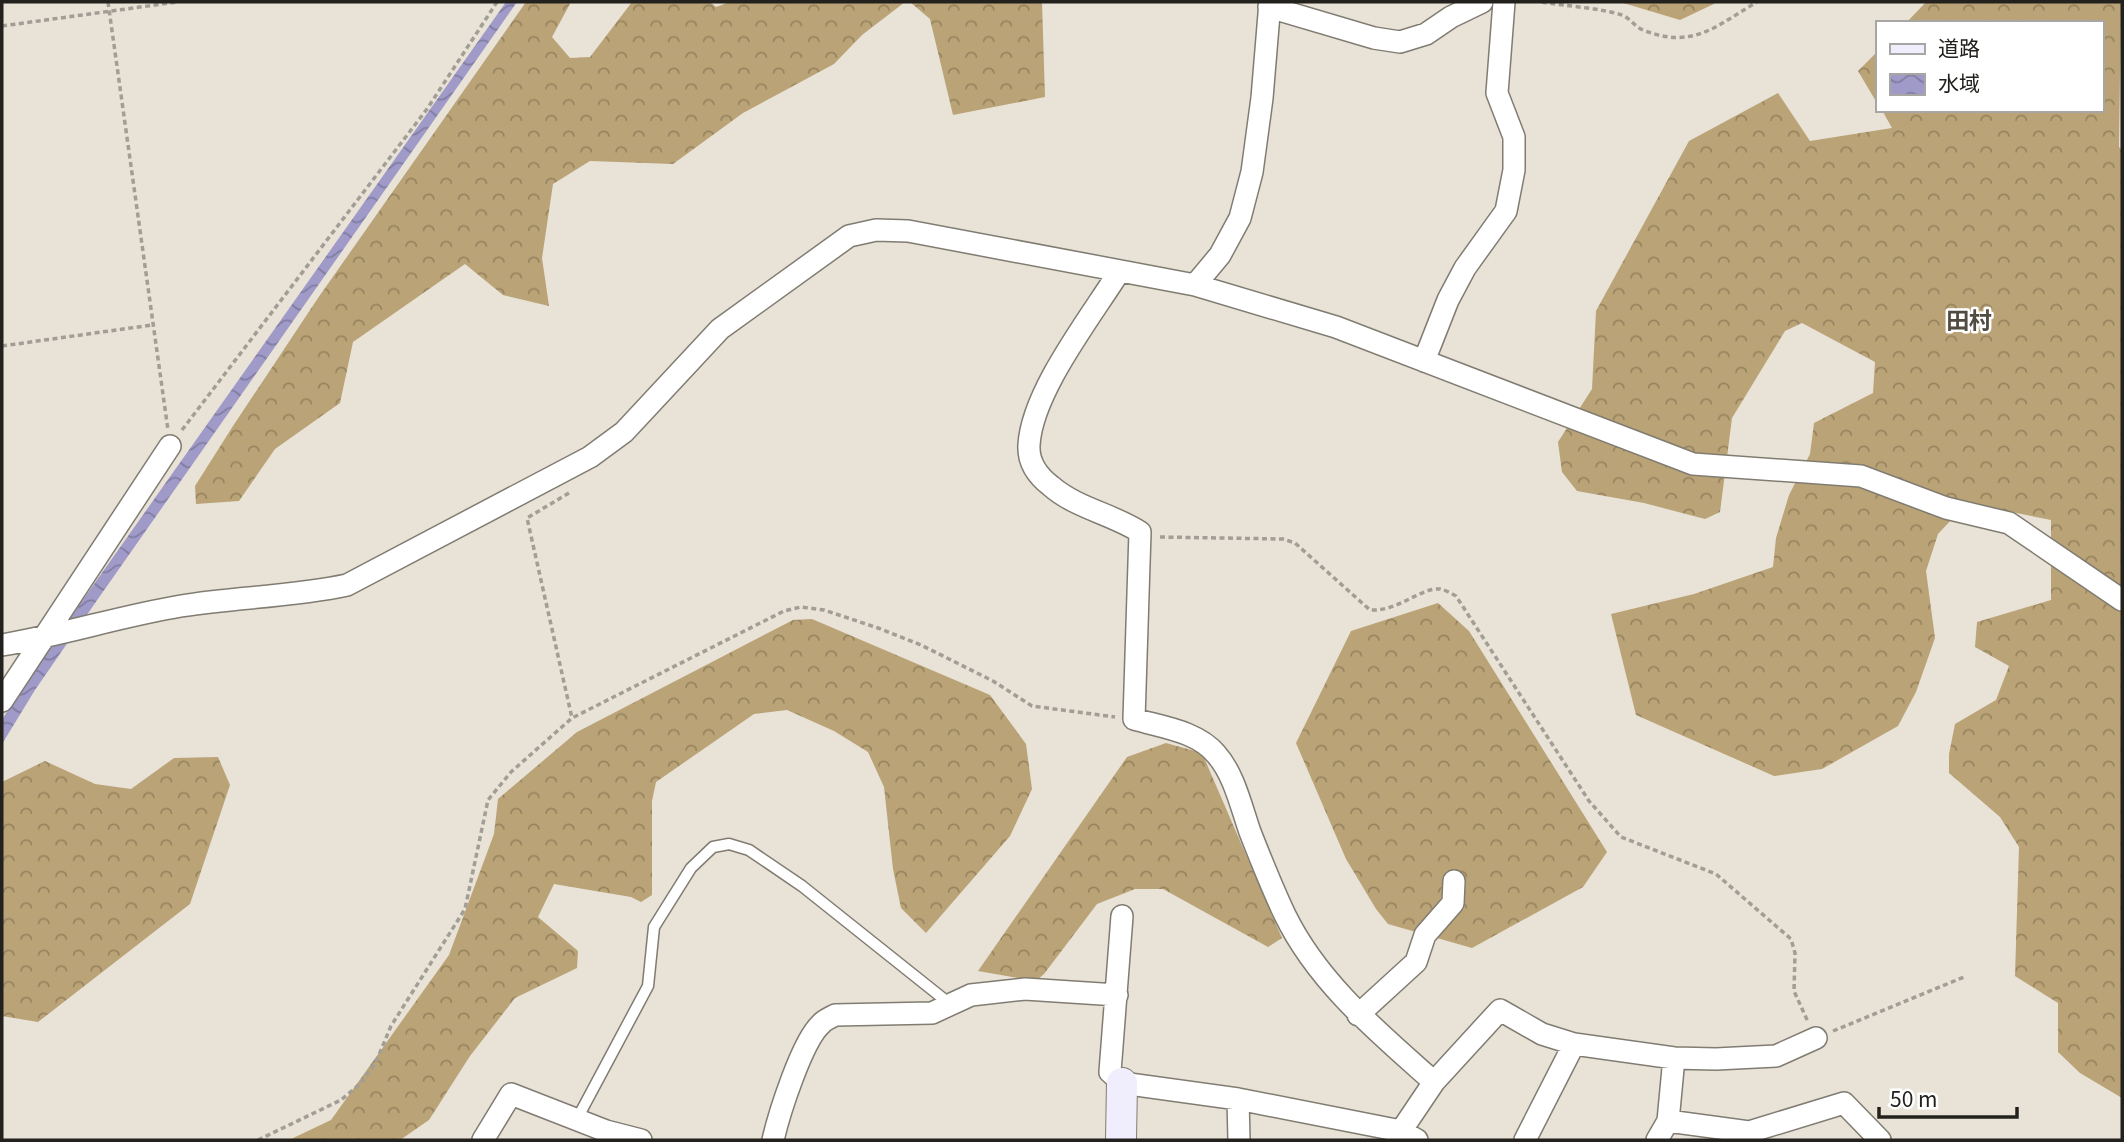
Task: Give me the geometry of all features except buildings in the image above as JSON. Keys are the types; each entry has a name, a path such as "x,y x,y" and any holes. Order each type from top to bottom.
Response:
{"street":[{"path":"1195,285 1220,255 1240,218 1252,172 1270,4 1374,38 1400,41 1426,34 1451,17 1482,2"},
{"path":"1424,361 1448,300 1465,268 1506,211 1514,170 1514,137 1497,93 1503,2"},
{"path":"2,645 80,630 179,606 322,591 347,585 590,457 624,432 720,329 849,236 876,230 908,231 1195,285 1336,327 1693,464 1861,476 1946,508 2009,523 2122,600"},
{"path":"1119,272 1045,389 1033,420 1029,448 1034,470 1051,487 1075,503 1121,520 1140,532 1134,719 1202,741 1217,754 1230,776 1259,855 1287,918 1316,963 1358,1016 1434,1082"},
{"path":"2,701 170,446"},
{"path":"2,675 41,638"},
{"path":"1358,1016 1416,962 1425,934 1453,903 1454,881"},
{"path":"1122,916 1111,1072 1122,1083 1238,1098 1409,1136 1434,1082 1500,1010 1542,1034 1574,1044 1674,1058 1776,1056 1816,1038"},
{"path":"773,1140 780,1109 812,1034 822,1022 835,1016 932,1013 971,995 1025,989 1117,996"},
{"path":"1525,1140 1574,1044"},
{"path":"1657,1140 1668,1121 1674,1058"},
{"path":"1121,1140 1122,1083"},
{"path":"483,1140 511,1094 640,1140"},
{"path":"1238,1098 1239,1140"},
{"path":"1668,1121 1749,1136 1844,1103 1880,1140"}],"lane":[{"path":"577,1119 649,986 654,927 691,868 713,847 729,844 749,850 802,886 950,1004"}],"path":[{"path":"108,2 170,446"},
{"path":"2,26 177,2"},
{"path":"170,446 427,109 497,2"},
{"path":"1542,2 1624,15 1639,29 1659,37 1683,40 1706,32 1757,2"},
{"path":"2,346 153,325"},
{"path":"570,491 527,518 572,718"},
{"path":"1140,537 1283,539 1295,543 1370,610 1384,611 1433,589 1442,589 1456,596 1589,801 1621,837 1716,874 1791,939 1795,953 1794,991 1816,1038 1964,977"},
{"path":"258,1140 341,1100 360,1084 376,1062 391,1026 465,909 488,800 511,772 572,718 784,611 801,607 824,610 921,645 993,681 1032,706 1134,719"}],"green space":[{"path":"526,2 571,2 552,37 570,58 590,57 632,2 710,2 716,7 730,2 905,2 862,35 834,64 743,113 673,164 590,161 553,184 542,258 549,306 503,295 465,264 353,342 340,403 275,449 239,501 196,504 195,486 233,426 318,298"},
{"path":"910,2 1042,2 1045,97 953,115 930,19"},
{"path":"1620,2 1718,2 1680,20"},
{"path":"1926,2 2121,2 2119,147 2122,150 2122,1098 2080,1073 2058,1052 2058,1003 2015,976 2019,847 2000,817 1949,773 1949,754 1955,724 1996,700 2009,666 1975,647 1977,622 2051,600 2051,520 1967,503 1938,534 1926,571 1935,638 1916,692 1898,726 1822,769 1774,776 1636,715 1611,614 1694,594 1773,567 1776,538 1789,495 1810,454 1814,423 1873,393 1875,362 1802,323 1785,331 1732,418 1720,512 1705,519 1644,503 1577,491 1562,472 1558,442 1592,389 1596,311 1689,141 1778,93 1810,141 1892,128 1883,112 2103,112 2103,21 1908,21"},
{"path":"1876,53 1876,101 1858,71"},
{"path":"1438,603 1469,631 1607,852 1583,887 1472,948 1388,924 1346,859 1296,743 1351,631"},
{"path":"812,619 990,695 1026,744 1032,789 1010,836 926,933 901,908 893,869 884,787 868,752 834,731 787,710 754,714 656,782 652,801 652,895 641,902 631,897 554,884 538,917 578,951 577,968 515,998 470,1056 429,1120 400,1140 289,1140 331,1120 449,955 494,834 498,799 577,732 793,620"},
{"path":"1166,743 1202,753 1282,938 1268,947 1163,889 1135,889 1097,904 1036,981 978,971 1127,757"},
{"path":"218,757 230,785 190,904 38,1022 2,1016 2,782 45,761 95,784 131,789 174,758"}],"water":[{"path":"506,2 517,2 93,606 35,690 2,744 2,720 24,683"}],"district":[{"name":"田村","path":"1969,319"}]}
